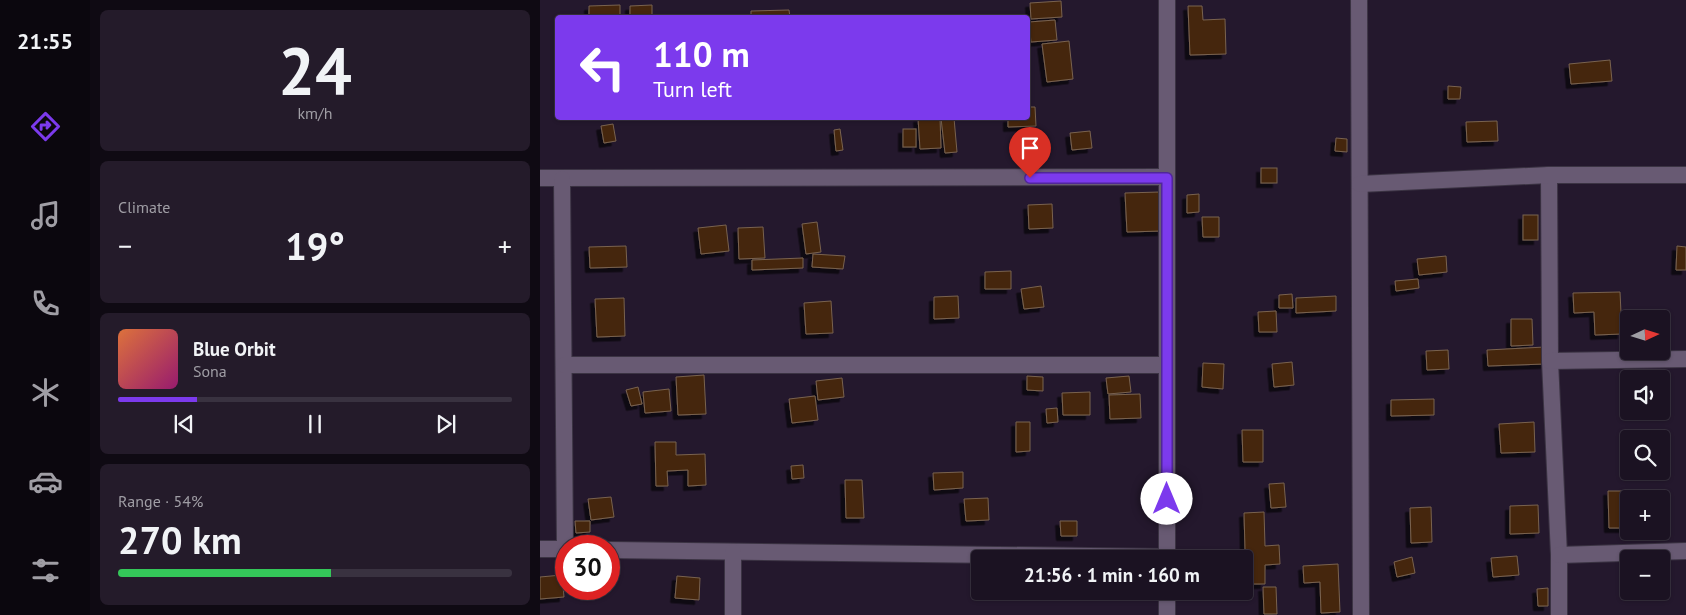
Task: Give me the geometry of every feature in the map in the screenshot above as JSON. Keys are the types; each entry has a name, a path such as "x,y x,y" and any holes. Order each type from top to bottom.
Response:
{"street":[{"path":"1167,0 1167,550"},
{"path":"1359,0 1361,615"},
{"path":"1360,184 1549,175 1686,175"},
{"path":"1549,175 1550,361 1559,555 1559,615"},
{"path":"540,178 1167,178"},
{"path":"562,179 566,535"},
{"path":"1550,361 1686,359"},
{"path":"564,365 1167,365"},
{"path":"540,549 555,549"},
{"path":"620,550 971,555"},
{"path":"1559,555 1686,551"},
{"path":"732,615 733,552"},
{"path":"1167,600 1167,615"}],"building":[{"path":"1061,1 1062,17 1031,19 1030,3"},
{"path":"620,5 620,15 589,15 589,6"},
{"path":"652,5 652,15 630,15 630,6"},
{"path":"1188,6 1202,6 1203,20 1225,19 1226,54 1190,55"},
{"path":"789,10 790,15 751,15 751,11"},
{"path":"1055,20 1057,40 1031,42 1030,22"},
{"path":"1069,41 1073,79 1047,82 1042,44"},
{"path":"1610,60 1612,81 1571,84 1569,64"},
{"path":"1448,86 1461,87 1460,99 1448,99"},
{"path":"1030,107 1035,107 1036,126 1008,127 1008,120 1030,120"},
{"path":"918,120 940,120 941,148 920,149"},
{"path":"941,120 954,120 957,152 945,153"},
{"path":"1497,121 1498,141 1467,142 1466,122"},
{"path":"613,124 616,141 604,143 601,126"},
{"path":"840,129 843,150 836,151 834,130"},
{"path":"903,129 916,129 916,147 903,147"},
{"path":"1090,131 1092,148 1072,150 1070,133"},
{"path":"1336,138 1347,139 1347,152 1335,151"},
{"path":"1261,168 1277,168 1277,183 1261,183"},
{"path":"1160,192 1162,231 1127,232 1125,193"},
{"path":"1199,194 1199,212 1187,213 1187,195"},
{"path":"1052,204 1053,228 1029,229 1028,205"},
{"path":"1523,215 1538,215 1538,240 1523,240"},
{"path":"1202,217 1219,217 1219,237 1203,237"},
{"path":"817,222 821,252 806,254 802,224"},
{"path":"726,225 729,251 701,254 698,228"},
{"path":"763,227 765,258 739,259 738,228"},
{"path":"626,246 627,267 590,268 589,247"},
{"path":"1677,246 1686,247 1686,270 1676,270"},
{"path":"813,254 845,256 843,269 812,267"},
{"path":"1446,256 1447,272 1419,275 1417,259"},
{"path":"803,258 803,268 752,270 752,260"},
{"path":"1011,271 1011,289 985,289 985,272"},
{"path":"1418,279 1419,288 1396,291 1395,281"},
{"path":"1041,286 1044,307 1024,309 1021,289"},
{"path":"1620,292 1620,334 1595,335 1594,312 1574,313 1573,293"},
{"path":"1292,294 1293,308 1279,308 1279,295"},
{"path":"958,296 959,318 934,319 934,297"},
{"path":"1336,296 1336,311 1296,313 1296,298"},
{"path":"624,298 625,336 597,337 595,299"},
{"path":"831,301 833,333 806,334 804,303"},
{"path":"1276,311 1277,332 1259,332 1258,312"},
{"path":"1511,319 1532,319 1533,345 1511,346"},
{"path":"1545,347 1545,364 1488,366 1487,350"},
{"path":"1448,350 1449,369 1427,370 1426,351"},
{"path":"1292,362 1294,385 1274,387 1272,364"},
{"path":"1203,363 1224,364 1223,389 1202,387"},
{"path":"704,375 706,414 678,415 676,377"},
{"path":"1027,376 1043,377 1043,391 1027,390"},
{"path":"1129,376 1131,392 1108,394 1106,378"},
{"path":"842,378 844,397 818,400 816,381"},
{"path":"638,387 642,404 631,406 626,390"},
{"path":"669,389 671,411 645,413 643,392"},
{"path":"1090,392 1090,415 1063,415 1062,393"},
{"path":"1140,394 1141,418 1110,419 1109,395"},
{"path":"815,396 818,420 792,423 789,399"},
{"path":"1434,399 1434,415 1391,416 1391,400"},
{"path":"1057,408 1058,422 1047,423 1046,409"},
{"path":"1016,422 1030,422 1030,451 1016,452"},
{"path":"1534,422 1535,452 1501,453 1499,424"},
{"path":"1242,430 1263,430 1263,462 1243,462"},
{"path":"655,442 676,442 676,455 705,454 706,485 688,486 688,470 667,471 668,486 656,486"},
{"path":"803,465 804,478 792,479 791,466"},
{"path":"963,472 963,488 934,490 933,473"},
{"path":"845,480 862,480 864,518 846,518"},
{"path":"1284,483 1286,507 1271,508 1269,484"},
{"path":"1608,491 1620,491 1620,528 1609,528"},
{"path":"611,497 614,517 591,520 588,499"},
{"path":"988,498 989,520 966,521 964,499"},
{"path":"1538,505 1539,533 1510,534 1510,506"},
{"path":"1431,507 1432,542 1411,543 1410,508"},
{"path":"1264,512 1265,546 1279,545 1280,564 1265,565 1265,584 1253,584 1253,550 1245,550 1244,513"},
{"path":"575,521 590,521 590,532 576,533"},
{"path":"1060,521 1077,521 1077,536 1061,536"},
{"path":"1517,556 1519,575 1493,577 1491,558"},
{"path":"1412,557 1415,573 1397,577 1394,562"},
{"path":"1338,564 1340,612 1321,613 1320,582 1304,583 1303,566"},
{"path":"555,576 555,598 540,599 540,577"},
{"path":"677,576 700,578 699,600 675,598"},
{"path":"1263,587 1276,587 1277,614 1264,614"},
{"path":"1548,588 1548,606 1538,606 1537,589"}],"route":[{"path":"1030,178 1167,178 1167,499"}]}
